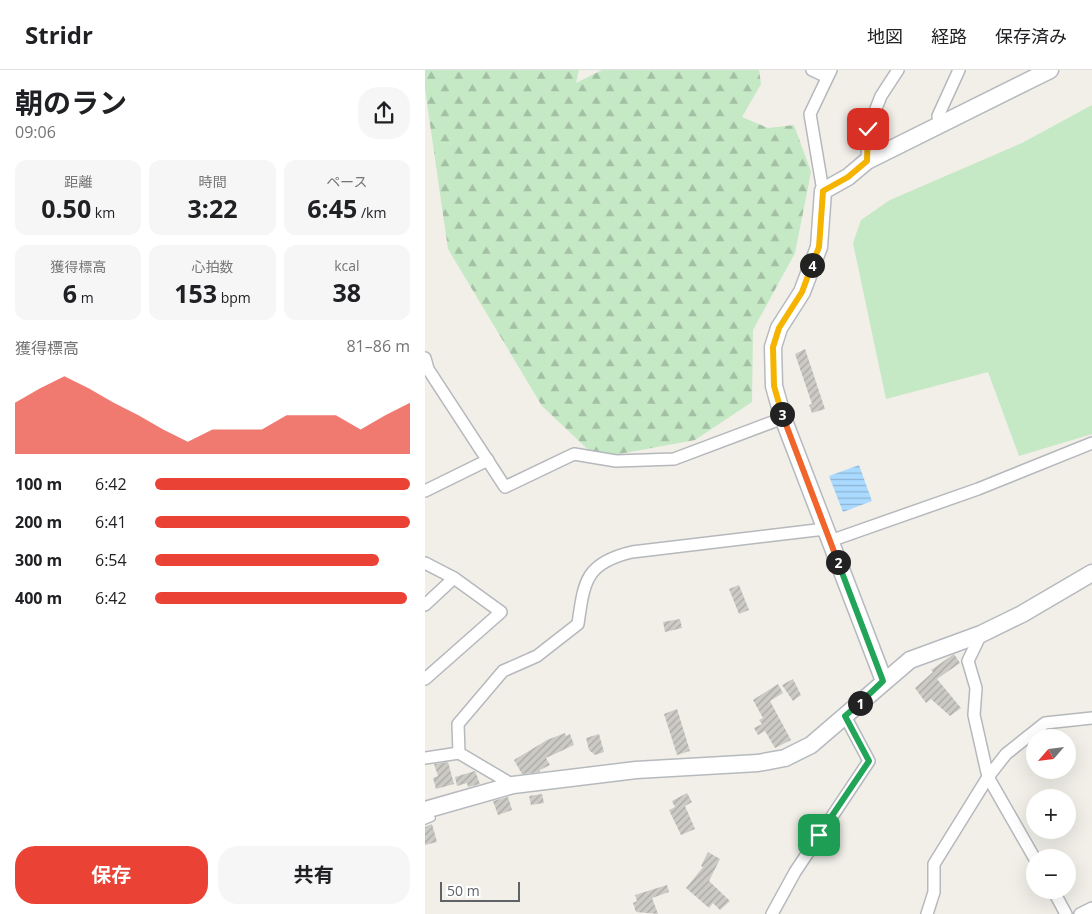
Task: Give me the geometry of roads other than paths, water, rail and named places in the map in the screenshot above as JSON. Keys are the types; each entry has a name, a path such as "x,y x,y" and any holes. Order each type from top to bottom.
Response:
{"street":[{"path":"812,70 829,74 810,114 823,191 819,247 802,292 779,328 773,347 774,386 783,418 883,681"},
{"path":"867,161 868,129 881,96 898,70"},
{"path":"939,123 937,116 959,70"},
{"path":"823,191 848,177 867,161 939,123 1050,70"},
{"path":"425,358 429,369 505,487 574,454 616,461 674,459 783,418"},
{"path":"459,753 458,724 475,702 503,671 537,656 578,624 583,586 589,574 615,556 828,535 978,489 1092,443"},
{"path":"425,491 488,460"},
{"path":"425,563 454,578 501,612 425,678"},
{"path":"426,814 513,785 636,770 758,763 785,758 811,745 883,681 910,660 981,634 1022,614 1064,587 1092,573"},
{"path":"425,605 454,578"},
{"path":"981,634 968,661 976,688 974,715 988,777 1029,849"},
{"path":"772,914 795,872 869,761 845,716"},
{"path":"927,914 934,892 934,864 988,777 1006,754 1045,723 1092,718"},
{"path":"425,758 459,753 513,785"},
{"path":"1058,899 1066,914"},
{"path":"1081,914 1092,908"}],"water":[{"path":"859,465 872,501 843,512 829,476"}]}
